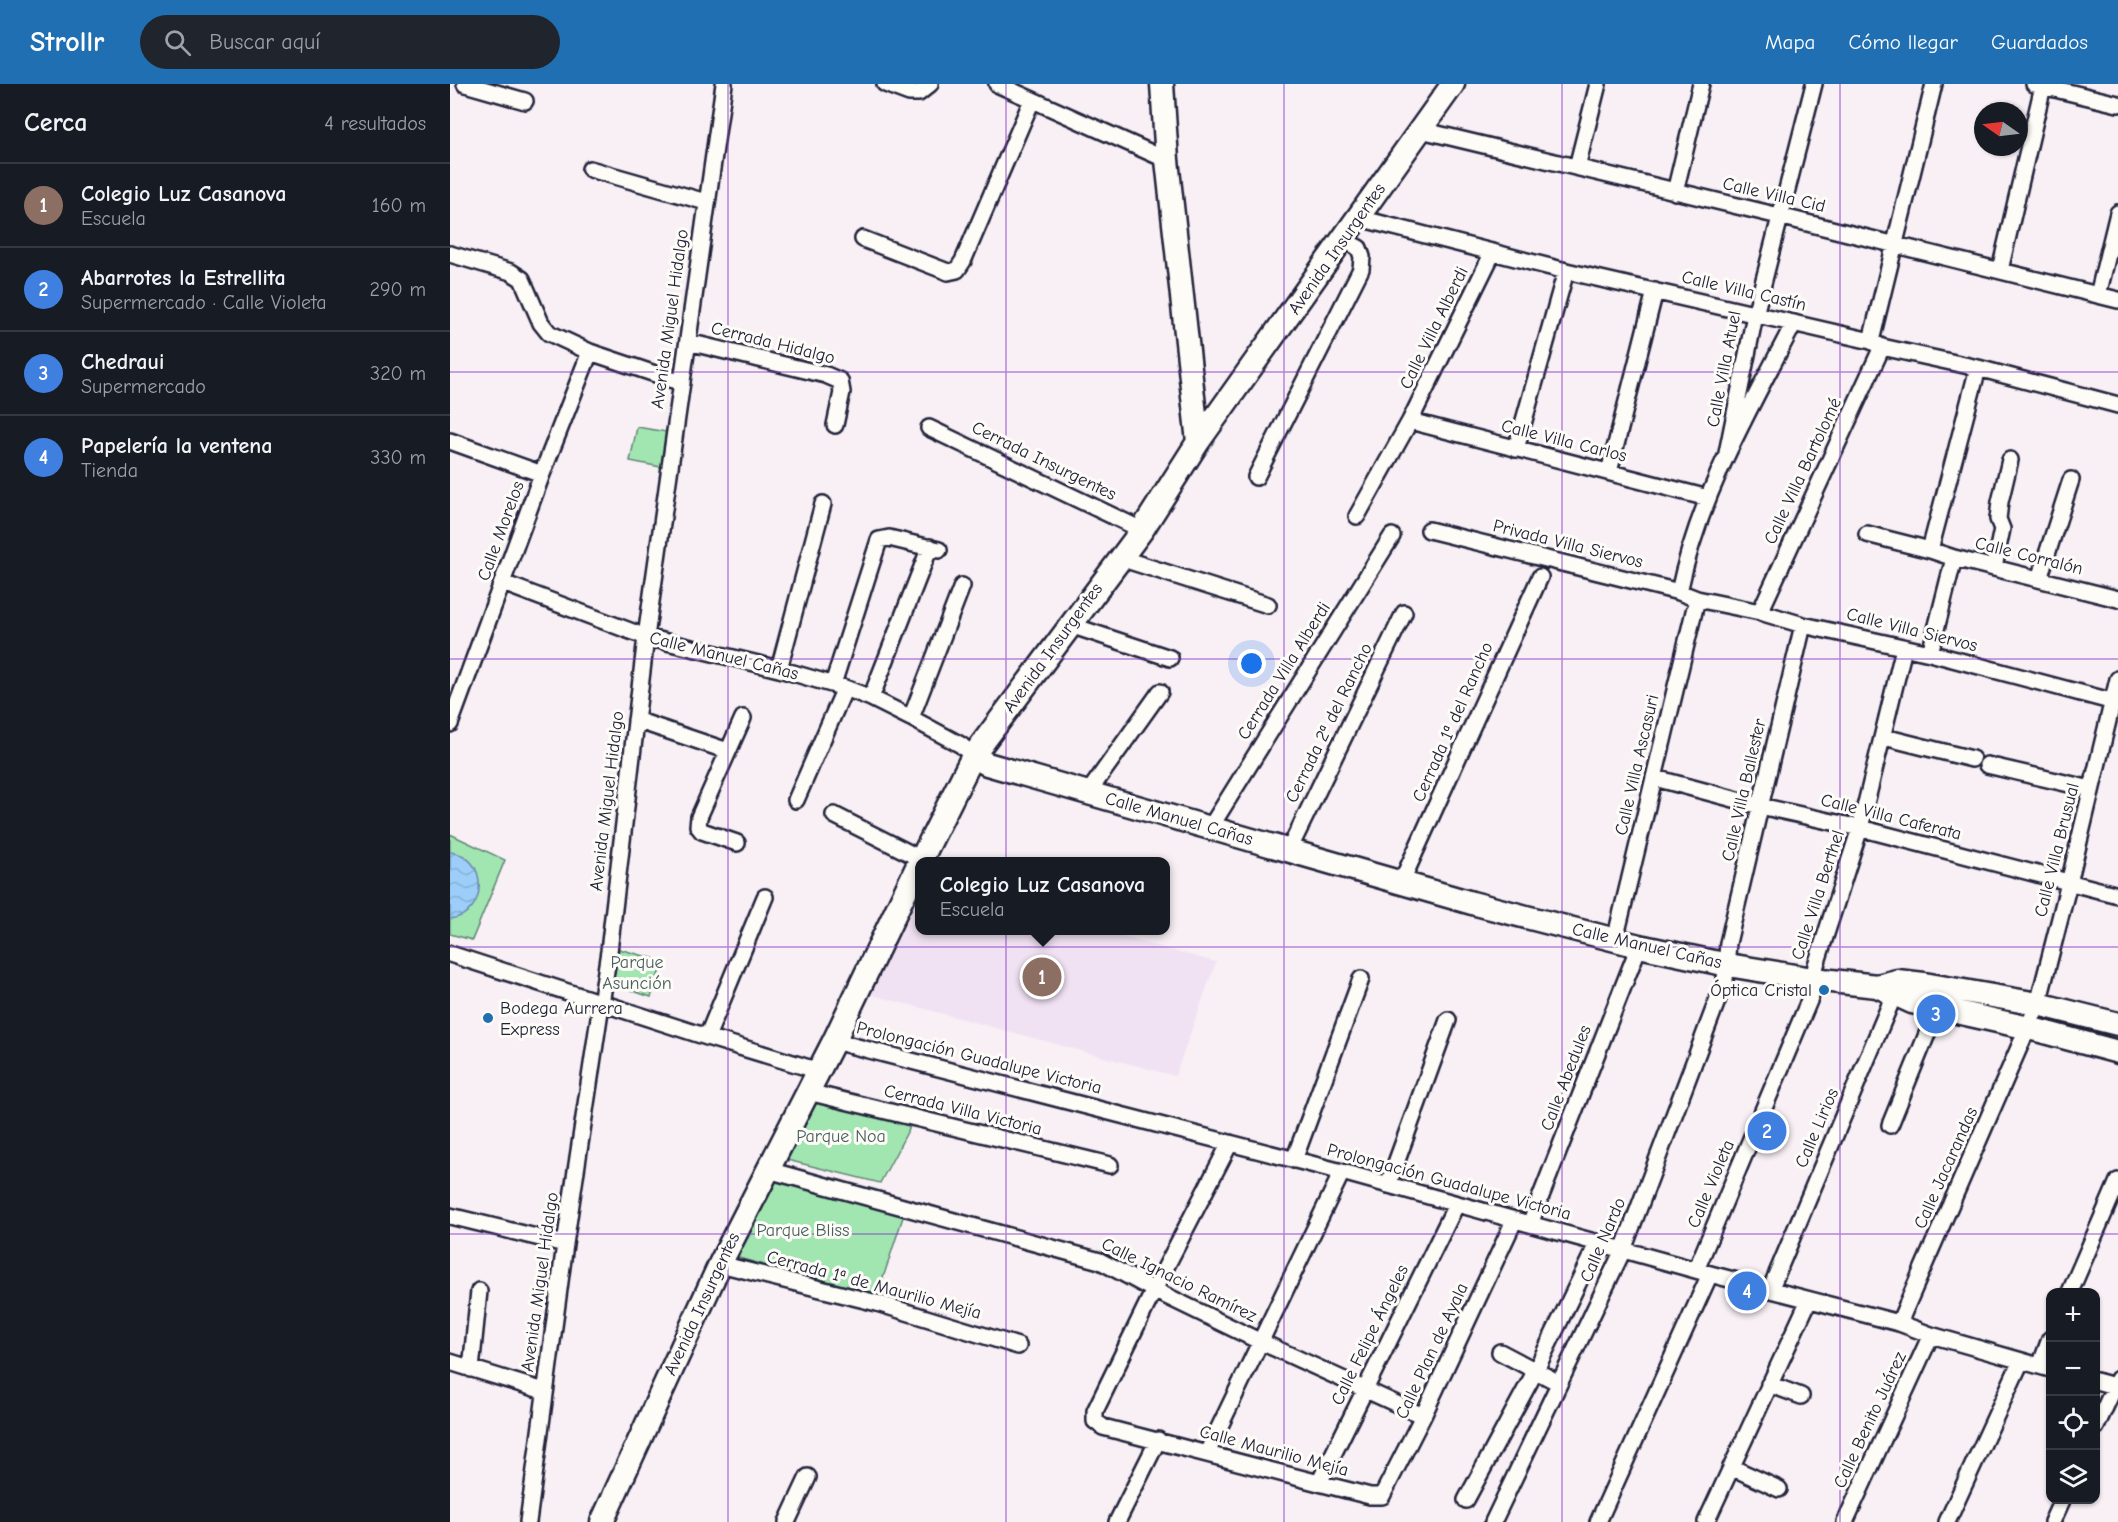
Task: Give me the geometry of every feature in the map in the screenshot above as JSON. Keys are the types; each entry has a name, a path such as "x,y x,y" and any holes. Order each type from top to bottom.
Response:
{"street":[{"path":"465,84 525,101"},
{"name":"Avenida Miguel Hidalgo","path":"528,1522 544,1391 602,1003 646,637 724,84"},
{"path":"885,84 909,93 919,93 930,84"},
{"path":"997,84 1167,160"},
{"path":"1162,84 1167,160 1198,442"},
{"name":"Avenida Insurgentes","path":"922,857 973,756 1142,530 1198,442 1453,84"},
{"path":"1577,167 1598,84"},
{"path":"1675,192 1701,84"},
{"name":"Calle Villa Atuel","path":"1727,453 1755,315 1814,84"},
{"name":"Calle Villa Bartolomé","path":"1760,612 1877,344 1894,244 1934,84"},
{"path":"2000,270 2039,85 2118,105"},
{"path":"863,239 948,272 957,270 963,261 1032,100"},
{"name":"Calle Villa Cid","path":"1421,130 2118,300"},
{"path":"590,169 706,202"},
{"path":"2098,295 2118,213"},
{"name":"Calle Villa Castín","path":"1359,218 1566,271 1978,368 2118,405"},
{"path":"1256,477 1361,269 1362,257 1359,248 1344,240"},
{"name":"Calle Villa Alberdi","path":"1358,516 1410,421 1493,252"},
{"path":"450,254 511,272 522,279 541,323 549,333 590,352 682,383"},
{"path":"1516,449 1566,271"},
{"path":"1609,472 1655,291"},
{"path":"1679,592 1686,556 1727,453 1794,323"},
{"name":"Cerrada Hidalgo","path":"688,342 826,375 840,381 842,392 835,425"},
{"name":"Calle Morelos","path":"450,722 590,352"},
{"path":"1930,550 1978,368"},
{"name":"Calle Villa Carlos","path":"1410,421 1708,498"},
{"name":"Cerrada Insurgentes","path":"929,428 1142,530"},
{"path":"450,441 542,474"},
{"path":"1995,567 2002,529 1998,519 2000,502 2010,460"},
{"path":"2039,579 2071,480"},
{"path":"778,669 822,504"},
{"name":"Privada Villa Siervos","path":"1430,530 1679,592 1697,599"},
{"name":"Calle Corralón","path":"1867,534 2118,599"},
{"name":"Cerrada Villa Alberdi","path":"1210,828 1392,536"},
{"path":"796,800 839,686 879,540 889,538 935,549 871,698"},
{"path":"1120,558 1268,605"},
{"path":"1930,653 1954,558"},
{"name":"Cerrada 1ª del Rancho","path":"1401,883 1540,577"},
{"name":"Calle Manuel Cañas","path":"503,583 646,637 839,686 871,698 911,718 961,745 973,756 987,764 1401,883 1614,940 1728,965 1813,979 2038,1004 2118,1024"},
{"path":"911,718 962,586"},
{"name":"Calle Villa Siervos","path":"1697,599 1930,653 2115,702"},
{"name":"Calle Villa Ascasuri","path":"1614,940 1697,599"},
{"name":"Cerrada 2ª del Rancho","path":"1289,850 1404,613"},
{"path":"1070,625 1170,658"},
{"name":"Calle Villa Ballester","path":"1728,965 1728,943 1803,625"},
{"name":"Calle Villa Berthel","path":"1813,979 1815,965 1860,828 1904,648"},
{"name":"Calle Villa Brusual","path":"2028,1028 2038,1004 2115,702 2118,679"},
{"path":"1088,793 1160,692"},
{"path":"737,843 702,831 698,826 699,817 744,718"},
{"path":"636,720 728,751"},
{"path":"1884,737 1972,759"},
{"path":"1987,765 2091,789"},
{"name":"Calle Villa Caferata","path":"1654,778 1760,806 1860,828 2118,895"},
{"path":"834,816 915,858"},
{"name":"Avenida Insurgentes","path":"602,1522 720,1264 834,1041 915,871"},
{"path":"707,1038 765,897"},
{"name":"Calle Abedules","path":"1530,1224 1639,945"},
{"path":"450,954 707,1038 819,1071"},
{"name":"Calle Nardo","path":"1493,1522 1623,1250 1725,980 1728,965"},
{"path":"1294,1160 1360,978"},
{"name":"Calle Violeta","path":"1598,1522 1703,1272 1811,996 1813,979"},
{"name":"Calle Manuel Cañas","path":"1889,988 1912,1002 2028,1028 2118,1052"},
{"name":"Calle Lirios","path":"1770,1290 1889,988"},
{"path":"1890,1125 1938,1007"},
{"path":"1388,1185 1448,1020"},
{"name":"Calle Jacarandas","path":"1899,1323 2028,1028"},
{"name":"Prolongación Guadalupe Victoria","path":"834,1041 1342,1172 1514,1221 1899,1323 1931,1335 2045,1368"},
{"name":"Cerrada Villa Victoria","path":"808,1092 1110,1165"},
{"path":"1154,1290 1230,1143"},
{"name":"Calle Ignacio Ramírez","path":"768,1170 1100,1261 1259,1341 1423,1416"},
{"path":"1207,1453 1342,1172"},
{"path":"2072,1288 2118,1181"},
{"name":"Calle Felipe Ángeles","path":"1319,1483 1456,1204"},
{"path":"450,1216 565,1244"},
{"name":"Calle Plan de Ayala","path":"1382,1496 1423,1416 1514,1221"},
{"path":"1466,1500 1536,1370 1598,1242"},
{"name":"Cerrada 1ª de Maurilio Mejía","path":"720,1264 877,1304 1018,1346"},
{"name":"Calle Maurilio Mejía","path":"1154,1290 1095,1411 1095,1420 1103,1427 1370,1496 1382,1496"},
{"path":"471,1369 479,1291"},
{"path":"1706,1522 1809,1300"},
{"name":"Calle Benito Juárez","path":"1845,1522 1931,1335"},
{"path":"2045,1368 2049,1342"},
{"path":"1500,1352 1559,1383"},
{"path":"1947,1522 2021,1361"},
{"path":"450,1362 544,1391"},
{"path":"2100,1382 2117,1384 2100,1419"},
{"path":"1769,1384 1801,1396"},
{"path":"1117,1522 1158,1440"},
{"path":"1731,1467 1779,1489"},
{"path":"787,1522 808,1477"},
{"path":"2052,1522 2060,1504"}],"shaded area":[{"path":"915,890 915,935 1115,935 1216,962 1175,1076 865,993"}],"green space":[{"path":"637,427 667,432 661,467 630,461"},
{"path":"450,834 505,860 472,940 450,934"},
{"name":"Parque Asunción","path":"619,949 663,961 651,997 611,984"},
{"name":"Parque Noa","path":"814,1091 914,1119 880,1183 783,1159"},
{"name":"Parque Bliss","path":"770,1175 904,1214 877,1296 735,1257"}],"water":[{"path":"450,852 463,856 472,863 479,885 472,907 463,915 450,919"}],"place":[{"name":"Colegio Luz Casanova","path":"1042,977"},
{"name":"Óptica Cristal","path":"1824,990"},
{"name":"Chedraui","path":"1936,1014"},
{"name":"Bodega Aurrera Express","path":"488,1018"},
{"name":"Abarrotes la Estrellita","path":"1767,1131"},
{"name":"Papelería la ventena","path":"1747,1291"}]}
